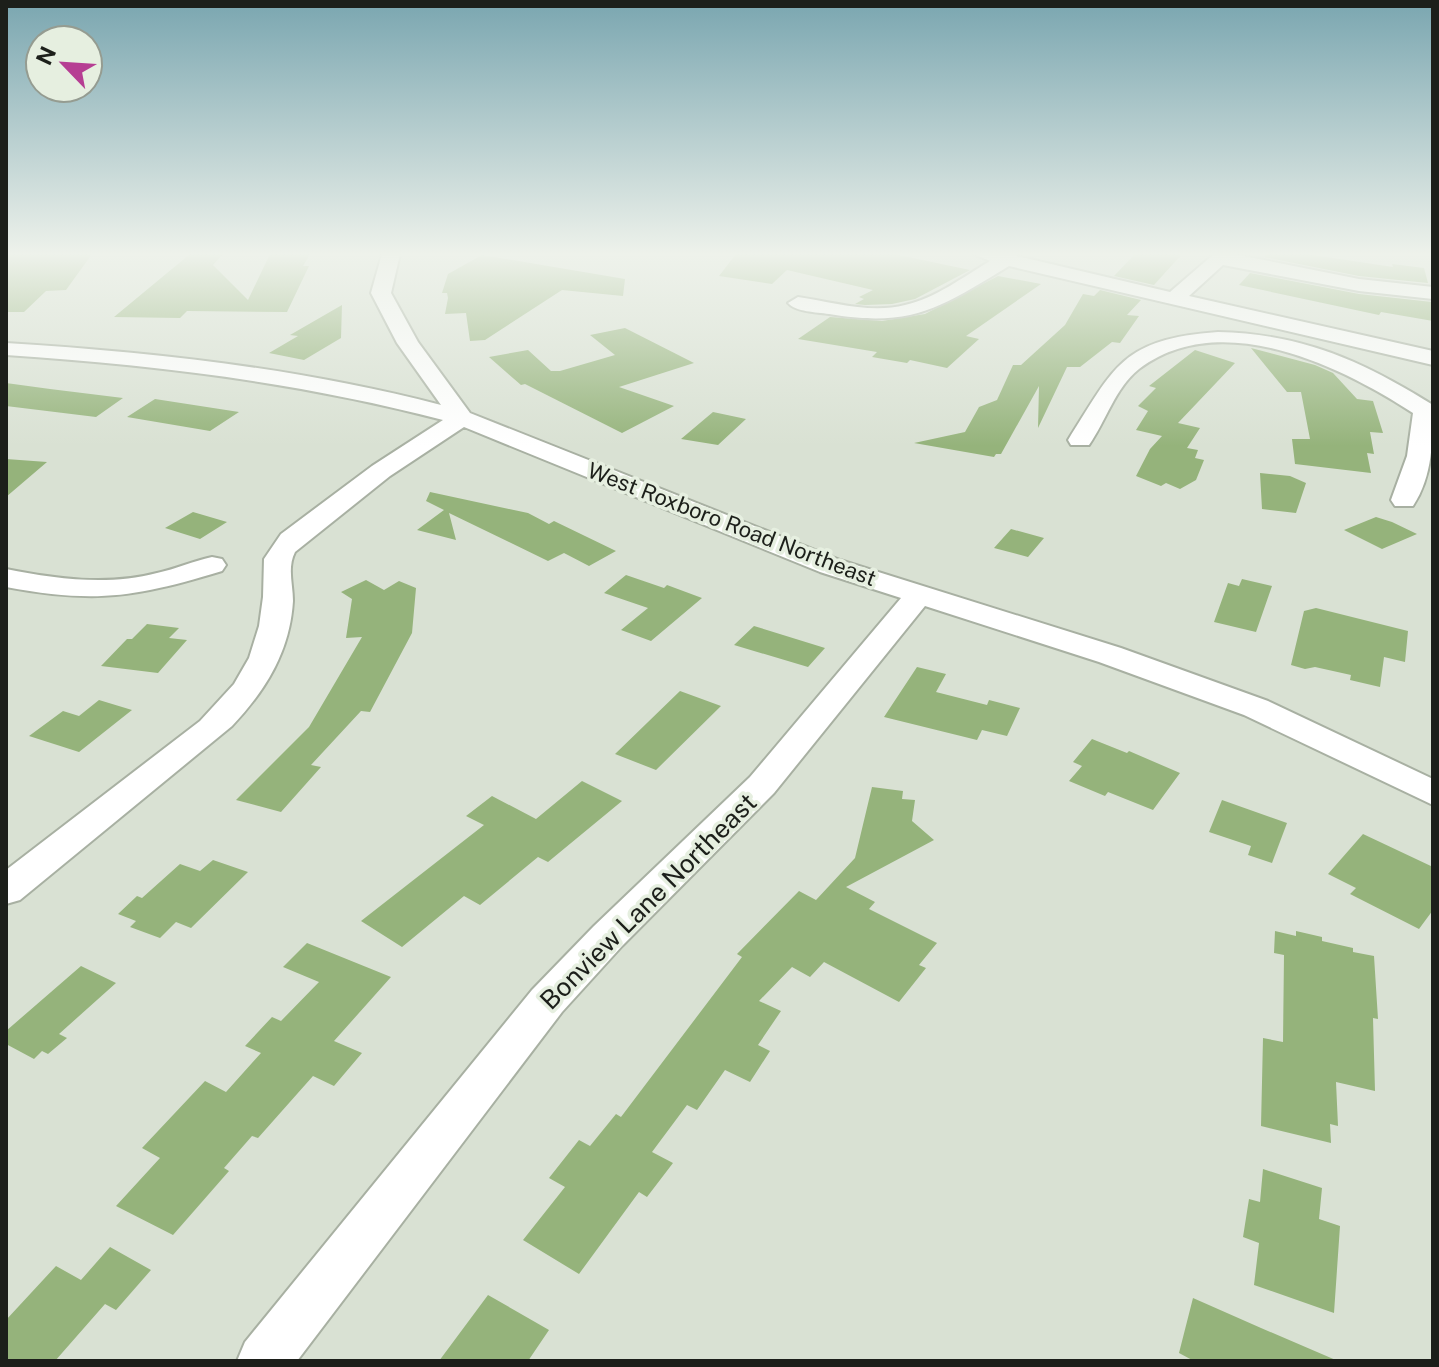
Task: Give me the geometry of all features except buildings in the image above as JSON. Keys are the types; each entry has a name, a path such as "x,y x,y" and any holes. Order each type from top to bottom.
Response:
{"street":[{"path":"6,890 212,728 235,704 255,677 268,648 278,589 274,569 279,554 291,540 381,471 462,418 408,343 394,318"},
{"path":"1242,318 1318,342 1425,410 1418,468 1404,500"},
{"path":"1080,440 1114,385 1131,364 1160,348 1183,341 1224,338 1318,342 1433,358"},
{"name":"West Roxboro Road Northeast","path":"6,349 119,356 309,381 462,418 750,535 918,596 1110,655 1256,708 1433,793"},
{"path":"6,578 89,589 124,588 157,582 212,565"},
{"name":"Bonview Lane Northeast","path":"264,1361 547,1001 608,936 762,785 918,596"}]}
